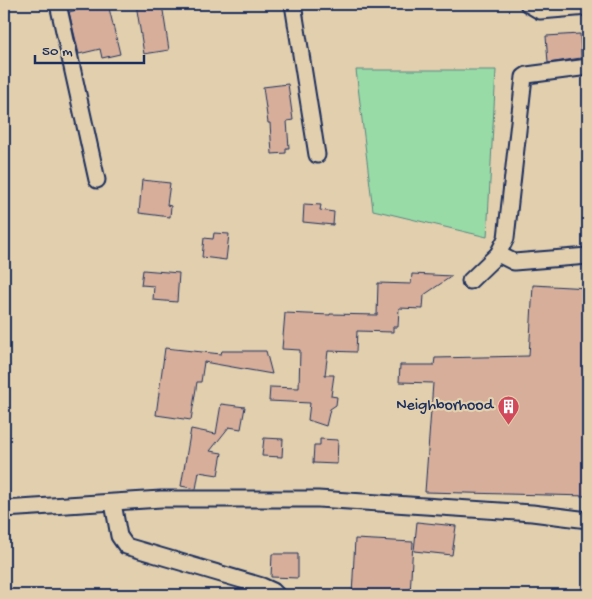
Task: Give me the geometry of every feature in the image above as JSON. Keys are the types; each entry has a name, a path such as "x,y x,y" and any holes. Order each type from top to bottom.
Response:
{"street":[{"path":"58,4 97,180"},
{"path":"293,4 317,155"},
{"path":"528,4 540,11 588,6"},
{"path":"470,281 498,254 506,238 524,77 588,67"},
{"path":"498,254 514,262 588,256"},
{"path":"4,510 160,500 318,499 532,513 588,520"},
{"path":"113,503 119,536 126,546 262,586 277,595"}],"green space":[{"path":"356,70 496,70 487,237 373,210"}],"building":[{"path":"100,4 108,4 120,54 102,58 100,49 79,54 69,12"},
{"path":"136,4 162,4 169,50 144,54"},
{"path":"580,34 581,58 548,63 546,36"},
{"path":"288,84 293,120 287,121 289,148 286,148 286,153 272,154 270,123 268,123 263,87"},
{"path":"142,180 170,183 167,205 171,206 170,217 139,213"},
{"path":"304,204 321,205 320,210 334,212 333,225 303,222"},
{"path":"214,233 229,234 226,260 202,257 204,238 213,239"},
{"path":"143,270 179,273 177,302 153,300 154,286 141,285"},
{"path":"412,274 452,276 424,295 423,309 399,308 398,327 393,327 393,332 357,331 356,352 328,351 325,375 334,375 331,396 337,397 336,405 330,409 326,426 308,420 310,403 269,401 270,387 299,388 300,350 282,349 285,313 377,315 378,283 411,284"},
{"name":"Neighborhood","path":"533,285 588,288 588,496 425,492 433,383 399,382 400,365 434,365 435,358 529,356"},
{"path":"165,348 221,354 222,351 266,351 272,374 204,362 201,382 197,382 191,420 156,415"},
{"path":"221,404 245,407 241,429 229,427 210,451 222,453 218,475 199,472 196,489 181,486 191,429 216,434"},
{"path":"264,438 283,439 282,457 262,456"},
{"path":"320,439 338,440 337,464 313,463 314,445 320,445"},
{"path":"417,522 456,526 452,555 414,551"},
{"path":"355,539 413,542 410,595 352,595"},
{"path":"272,554 298,554 298,578 271,577"}],"place":[{"name":"Neighborhood","path":"509,425"}]}
